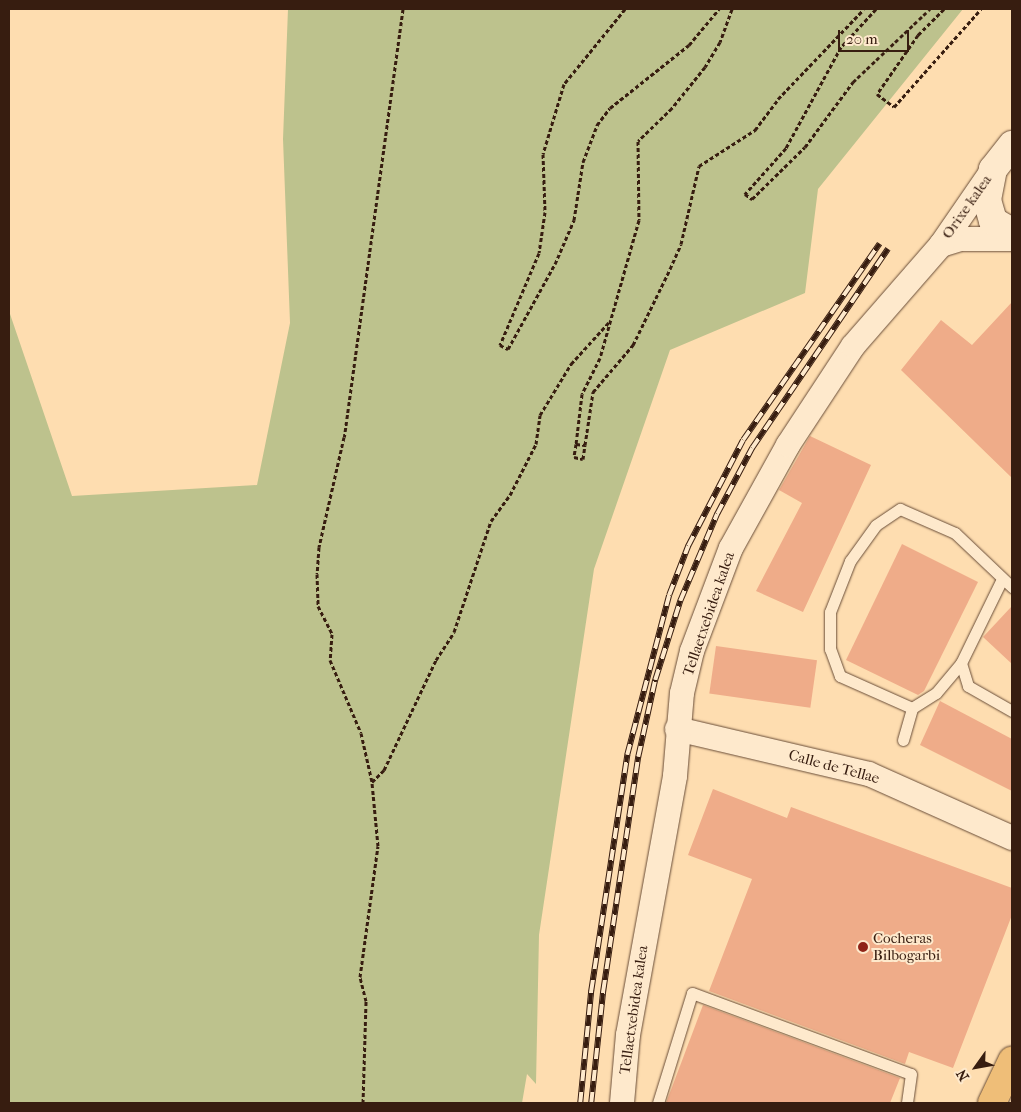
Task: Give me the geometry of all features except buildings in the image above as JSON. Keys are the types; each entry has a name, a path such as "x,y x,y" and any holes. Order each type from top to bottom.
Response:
{"main road":[{"name":"Orixe kalea","path":"1012,145 993,169 987,211 993,221 1012,232"},
{"path":"992,1103 1012,1061"}],"street":[{"name":"Orixe kalea","path":"940,245 993,169"},
{"path":"940,245 961,238 1012,239"},
{"name":"Tellaetxebidea kalea","path":"622,1103 628,1035 675,776 677,729 692,651 731,548 788,446 853,346 940,245"},
{"name":"Calle de Tellae","path":"677,729 869,774 942,803 1012,838"}],"lane":[{"path":"912,708 840,676 830,649 830,612 850,562 876,525 900,509 917,513 955,533 1012,587"},
{"path":"903,740 912,708 936,693 961,663 1002,579"},
{"path":"961,663 968,686 1012,711"},
{"path":"658,1103 692,993 911,1074 906,1103"}],"path":[{"path":"363,1103 366,1001 360,977 378,846 372,782 361,733 330,660 332,634 318,606 317,574 319,547 329,514 344,436 403,9"},
{"path":"625,9 564,84 544,154 545,212 539,253 500,345 508,349 555,264 574,220 583,162 597,125 610,108 689,45 719,9"},
{"path":"732,9 720,42 705,67 672,108 638,140 639,220 600,358 582,394 574,457 584,459 593,392 633,345 670,269 699,166 755,130 778,99 864,9"},
{"path":"876,9 841,47 786,148 745,194 752,200 805,147 853,82 930,9"},
{"path":"944,9 918,35 877,94 894,107 982,9"},
{"path":"372,782 384,770 436,660 454,632 491,521 510,495 536,444 540,416 571,364 611,320"},
{"path":"576,444 585,445"}],"green space":[{"path":"288,9 963,9 818,189 805,293 670,350 594,569 539,935 536,1084 527,1074 522,1103 9,1103 9,311 72,496 257,485 290,323 283,139"}],"railway":[{"path":"580,1103 591,991 627,755 669,595 688,546 743,440 879,244"},
{"path":"591,1103 603,991 638,757 655,680 680,601 717,514 752,448 888,249"}],"place":[{"name":"Cocheras Bilbogarbi","path":"863,947"}]}
